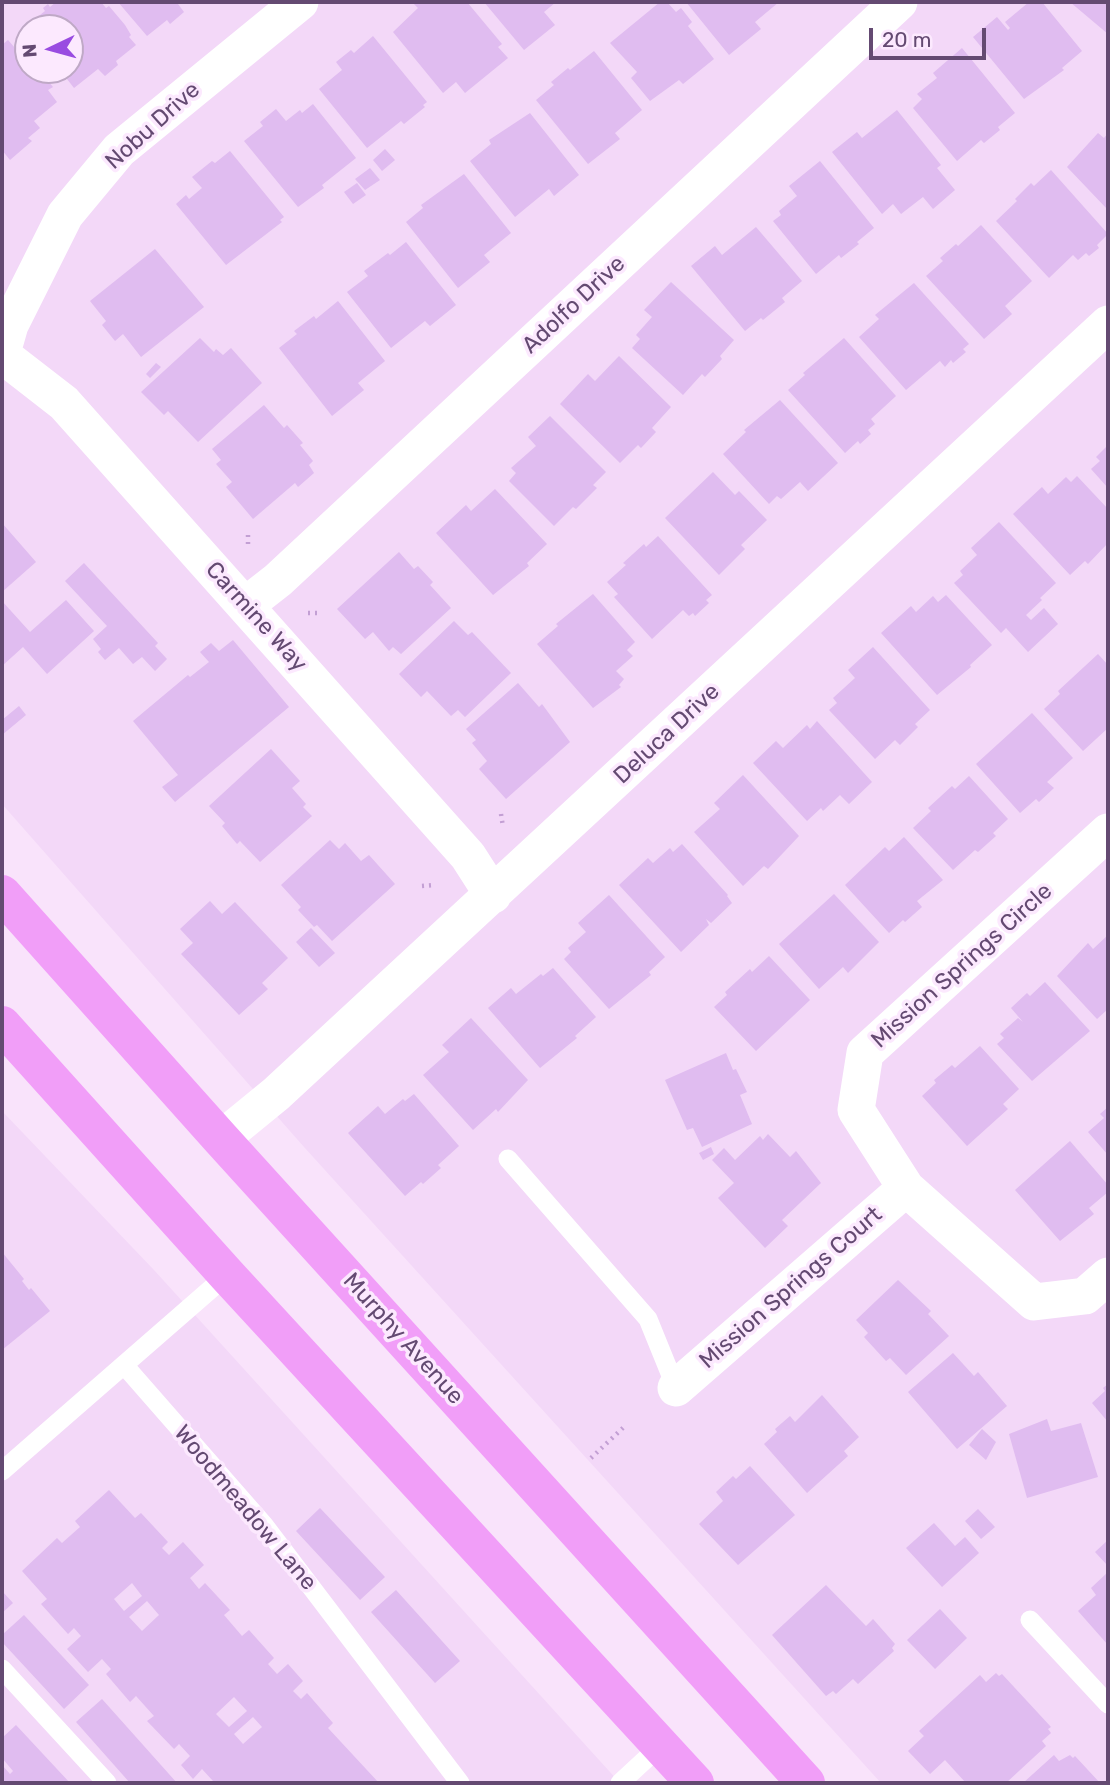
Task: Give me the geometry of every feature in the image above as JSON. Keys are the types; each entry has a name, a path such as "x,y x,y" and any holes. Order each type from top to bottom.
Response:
{"main road":[{"name":"Murphy Avenue","path":"2,894 806,1783"},
{"path":"2,1026 227,1275 695,1783"}],"street":[{"name":"Nobu Drive","path":"2,354 10,325 65,215 119,150 300,2"},
{"name":"Adolfo Drive","path":"246,606 899,2"},
{"name":"Deluca Drive","path":"221,1139 276,1094 493,895 1108,324"},
{"name":"Carmine Way","path":"2,354 64,403 468,856 493,895"},
{"name":"Mission Springs Circle","path":"1108,832 865,1053 856,1110 906,1188 1034,1302 1085,1296 1108,1276"},
{"name":"Mission Springs Court","path":"676,1388 906,1188"}],"lane":[{"path":"508,1159 648,1319 676,1388"},
{"path":"2,1471 227,1275"},
{"name":"Woodmeadow Lane","path":"124,1365 264,1525 460,1783"},
{"path":"1030,1620 1108,1704"},
{"path":"2,1669 107,1783"},
{"path":"620,1783 660,1746"}],"path":[{"path":"247,535 248,547"},
{"path":"308,613 317,613"},
{"path":"501,814 503,827"},
{"path":"422,886 434,885"},
{"path":"591,1458 625,1426"}],"shaded area":[{"path":"2,2 1108,2 1108,1783 881,1783 304,1147 2,804"},
{"path":"2,1111 154,1270 620,1783 2,1783"}],"building":[{"path":"56,2 101,2 106,8 109,6 125,25 131,35 129,37 136,45 116,61 118,65 105,76 98,69 84,80 84,14 41,14 45,11 43,8 48,4 50,7"},
{"path":"118,2 182,2 178,4 184,12 170,24 167,20 147,36"},
{"path":"412,2 467,2 502,44 498,47 508,58 465,93 456,82 443,93 393,32 418,8"},
{"path":"484,2 556,2 544,12 555,25 524,50"},
{"path":"660,2 667,2 676,12 681,8 692,22 688,26 714,59 683,84 679,80 650,101 631,78 637,72 610,43"},
{"path":"686,2 779,2 755,22 761,29 729,55"},
{"path":"1029,2 1042,2 1082,51 1062,68 1064,70 1024,99 973,37 997,17 1008,30 1010,28 1005,22"},
{"path":"1070,2 1108,2 1108,34"},
{"path":"373,36 427,102 423,105 425,107 404,124 401,121 367,148 319,89 342,70 336,62 351,50 354,53"},
{"path":"8,40 14,47 14,84 51,84 53,87 48,90 57,102 34,121 40,128 28,138 32,141 10,160 2,150 2,45"},
{"path":"962,48 1015,113 998,127 1000,130 984,143 981,140 957,161 913,108 922,99 917,94 937,78 933,73"},
{"path":"594,51 642,110 615,133 620,139 588,164 536,100 554,85 551,82"},
{"path":"313,104 356,158 322,185 324,188 298,207 244,141 263,126 260,122 276,109 286,121"},
{"path":"897,110 941,165 937,168 955,190 933,209 923,197 901,214 893,204 882,214 832,152 857,132 862,138"},
{"path":"530,113 579,175 554,196 549,189 515,217 470,161 491,144 489,140"},
{"path":"1098,133 1104,138 1108,133 1108,210 1067,167"},
{"path":"385,149 395,160 382,171 373,160"},
{"path":"230,151 284,217 280,220 282,222 226,265 176,204 186,195 189,199 202,188 192,177"},
{"path":"820,161 874,228 857,242 859,244 841,258 839,255 816,274 773,221 781,215 779,211 797,196 789,186"},
{"path":"370,168 380,180 365,190 355,179"},
{"path":"1051,170 1108,234 1097,245 1099,248 1089,256 1086,253 1078,260 1073,255 1049,278 996,221 1031,183 1034,186"},
{"path":"464,174 511,233 484,255 490,262 458,288 406,222 423,208 421,205"},
{"path":"357,183 366,195 353,204 344,192"},
{"path":"981,225 1032,281 1005,306 1012,314 984,339 926,276 943,261 940,258"},
{"path":"756,227 802,281 782,298 785,302 745,331 691,266 715,246 722,255"},
{"path":"406,242 456,305 430,326 425,321 391,348 347,292 368,276 364,271"},
{"path":"155,249 204,307 141,357 123,334 115,341 102,325 106,321 90,301"},
{"path":"671,282 734,340 720,356 722,359 705,377 702,374 683,395 632,348 640,339 636,335 652,317 644,310"},
{"path":"914,283 969,344 963,349 966,352 953,363 951,360 945,367 940,361 906,390 859,337 879,319 875,315"},
{"path":"338,301 385,361 358,383 364,390 332,416 279,348 297,334 294,331 314,316 316,319"},
{"path":"200,338 214,352 216,349 223,355 231,348 262,383 198,442 168,411 164,415 141,392"},
{"path":"844,338 896,396 871,419 875,424 868,430 871,434 845,453 788,390 805,375 803,373"},
{"path":"619,356 671,407 652,428 656,432 641,448 638,445 620,463 560,404 588,374 595,381"},
{"path":"156,363 161,367 150,378 146,374"},
{"path":"780,400 838,463 808,491 800,482 781,499 777,496 769,504 723,454 746,432 744,430"},
{"path":"264,405 284,428 287,425 303,443 300,445 313,461 309,465 314,473 298,487 295,483 253,519 226,487 232,482 216,464 221,460 212,449"},
{"path":"550,416 606,472 593,485 597,488 554,526 509,481 516,473 511,468 536,446 528,437"},
{"path":"1108,445 1108,488 1091,469 1100,461 1096,457"},
{"path":"713,472 735,495 739,491 767,520 741,545 745,549 719,575 665,518"},
{"path":"1077,476 1108,509 1108,543 1088,564 1085,561 1070,575 1013,514 1042,487 1048,494 1066,477 1071,482"},
{"path":"495,489 547,544 527,563 529,566 493,595 436,533 466,505 471,511"},
{"path":"999,522 1056,583 1026,615 1031,620 1044,608 1058,624 1028,652 1006,628 1001,633 954,583 963,575 960,571 977,555 971,548"},
{"path":"2,523 36,562 2,592"},
{"path":"658,536 712,595 706,600 709,603 695,616 693,613 689,616 683,610 652,639 614,597 618,594 607,582 644,544 646,547"},
{"path":"399,552 414,569 418,566 433,582 430,585 451,608 401,654 393,647 389,651 373,632 365,639 337,609"},
{"path":"84,563 158,643 155,646 167,659 155,671 142,657 133,664 119,648 105,660 98,652 101,649 93,639 107,626 65,581"},
{"path":"593,594 635,642 627,650 633,656 616,671 624,679 619,685 621,687 593,708 537,644 558,626 556,624"},
{"path":"946,595 992,645 970,665 971,667 937,695 881,633 911,606 916,612 933,596 938,602"},
{"path":"66,600 94,631 47,674 23,647 2,666 2,601 30,632"},
{"path":"454,621 468,635 472,632 511,673 465,717 458,710 451,716 427,691 421,697 399,674"},
{"path":"233,640 289,707 175,802 162,787 178,775 133,721 188,675 190,677 209,662 200,652 211,643 219,651"},
{"path":"873,647 930,710 915,724 918,727 900,745 895,740 875,759 829,710 837,703 833,698 855,678 848,670"},
{"path":"1098,654 1108,665 1108,728 1083,751 1044,709 1060,694 1058,691"},
{"path":"518,683 539,707 542,704 570,742 506,799 479,769 487,761 472,743 476,740 466,729"},
{"path":"19,706 26,715 2,735 2,720"},
{"path":"1032,713 1073,758 1047,782 1054,788 1039,802 1036,799 1020,813 976,764"},
{"path":"817,721 872,782 849,804 840,795 807,821 753,763 776,741 783,748 807,725 810,729"},
{"path":"271,749 300,781 292,788 312,816 260,862 240,841 237,844 222,826 225,823 209,806"},
{"path":"743,775 799,836 768,869 764,866 743,886 694,832 720,809 714,803"},
{"path":"969,776 1008,819 993,833 996,836 953,870 913,828 931,811 928,808 952,786 955,789"},
{"path":"904,837 943,880 917,901 922,907 889,933 845,885 885,847 889,851"},
{"path":"330,840 339,849 345,843 361,861 369,855 395,884 332,941 298,910 301,907 281,885"},
{"path":"682,844 728,895 732,903 711,923 706,919 709,925 681,952 619,885 648,858 653,863 670,848 673,852"},
{"path":"834,894 879,942 848,973 843,967 819,989 779,944"},
{"path":"609,895 665,957 649,972 651,975 609,1009 564,959 571,952 568,948 586,932 578,923"},
{"path":"210,901 222,914 235,902 288,958 262,983 268,989 239,1015 181,954 193,943 180,929"},
{"path":"311,928 335,953 319,967 296,942"},
{"path":"1108,935 1108,1009 1097,1019 1057,976 1088,943 1093,949"},
{"path":"769,956 810,1000 756,1051 714,1007 727,995 725,992"},
{"path":"553,968 596,1017 575,1036 577,1038 540,1068 488,1008 511,988 516,994"},
{"path":"1045,982 1090,1031 1032,1081 997,1044 1004,1038 1000,1034 1018,1018 1023,1022 1011,1008 1027,993 1030,996"},
{"path":"471,1018 528,1080 498,1112 496,1109 473,1130 423,1075 449,1052 442,1045"},
{"path":"980,1046 1019,1089 1003,1104 1008,1109 967,1146 922,1096 936,1083 934,1080 952,1065 955,1068"},
{"path":"726,1053 747,1092 740,1095 752,1124 702,1147 693,1128 687,1130 665,1080"},
{"path":"414,1094 459,1146 438,1165 441,1168 405,1196 348,1133 378,1106 385,1114 403,1099 405,1101"},
{"path":"1108,1107 1108,1155 1088,1132 1104,1118 1100,1114"},
{"path":"768,1134 790,1157 796,1151 821,1183 782,1220 788,1226 765,1248 718,1198 734,1183 712,1160 724,1148 735,1160 760,1136 763,1140"},
{"path":"1070,1141 1108,1185 1108,1192 1089,1208 1094,1214 1060,1241 1015,1190"},
{"path":"711,1147 714,1154 703,1160 699,1153"},
{"path":"2,1252 24,1279 22,1281 29,1290 31,1288 50,1311 2,1350"},
{"path":"898,1280 931,1311 928,1314 949,1336 906,1375 890,1358 886,1361 864,1337 868,1333 856,1320"},
{"path":"953,1353 974,1376 978,1372 1007,1406 957,1449 908,1392"},
{"path":"1108,1384 1108,1422 1092,1403 1105,1391 1103,1388"},
{"path":"822,1395 859,1437 844,1451 848,1456 807,1493 764,1444 777,1432 775,1429 790,1416 795,1422"},
{"path":"1047,1419 1051,1431 1081,1423 1098,1477 1027,1498 1009,1434"},
{"path":"982,1429 996,1442 986,1460 969,1445"},
{"path":"750,1466 795,1515 738,1565 699,1524 723,1501 716,1492 733,1476 736,1479"},
{"path":"109,1490 135,1518 141,1513 168,1542 162,1548 169,1555 183,1542 204,1565 190,1578 199,1589 205,1583 230,1610 224,1615 242,1636 249,1630 274,1658 268,1664 277,1674 288,1664 303,1681 293,1691 301,1699 307,1693 333,1723 328,1728 379,1783 211,1783 213,1781 202,1769 193,1779 181,1765 190,1756 179,1744 174,1749 147,1721 154,1716 136,1696 130,1702 106,1674 111,1669 102,1659 88,1672 67,1649 81,1636 74,1628 68,1634 41,1604 47,1599 22,1571 57,1538 62,1543 80,1527 75,1521","holes":["132,1583 142,1596 124,1611 114,1599","147,1601 159,1615 142,1631 129,1617","234,1697 247,1711 229,1727 216,1714","253,1717 262,1727 243,1744 234,1734"]},
{"path":"320,1508 385,1577 360,1600 296,1531"},
{"path":"978,1509 995,1527 981,1539 965,1521"},
{"path":"934,1523 955,1546 965,1537 979,1553 942,1587 906,1548"},
{"path":"1108,1540 1108,1566 1095,1552"},
{"path":"1108,1572 1108,1645 1078,1611 1096,1595 1091,1588"},
{"path":"826,1585 866,1626 873,1619 895,1644 892,1648 894,1651 858,1684 853,1679 836,1694 833,1691 826,1696 772,1635"},
{"path":"396,1590 460,1661 435,1683 371,1612"},
{"path":"2,1591 13,1603 2,1613"},
{"path":"940,1609 967,1638 935,1669 907,1640"},
{"path":"24,1615 89,1685 64,1709 2,1642 2,1635"},
{"path":"996,1673 999,1676 1002,1674 1051,1727 1048,1729 1051,1733 1042,1741 1046,1746 1006,1783 966,1783 945,1760 930,1774 908,1751 924,1736 919,1731 980,1675 986,1682"},
{"path":"102,1699 177,1783 130,1783 76,1722"},
{"path":"16,1725 70,1783 2,1783 2,1765 10,1774 13,1771 2,1758 2,1738"},
{"path":"1054,1755 1059,1761 1070,1755 1073,1758 1075,1756 1100,1783 1023,1783"}]}
